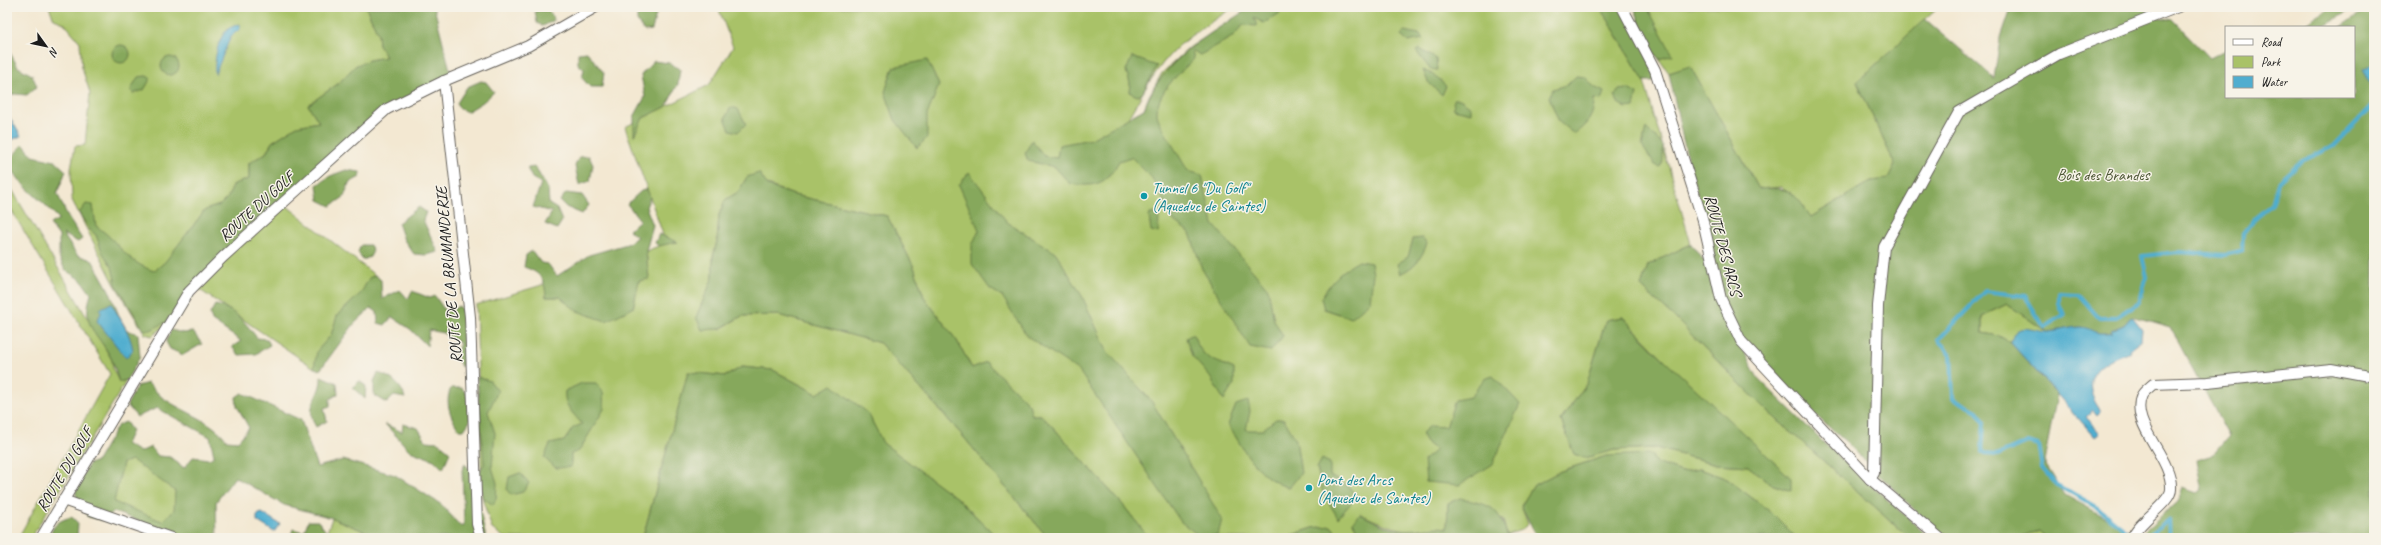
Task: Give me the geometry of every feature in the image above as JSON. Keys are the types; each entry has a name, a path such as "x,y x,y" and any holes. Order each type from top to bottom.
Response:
{"street":[{"name":"ROUTE DU GOLF","path":"41,538 189,291 222,257 387,109 444,81 528,46 596,7"},
{"name":"ROUTE DES ARCS","path":"1622,7 1655,70 1703,221 1721,299 1741,341 1870,479 1940,538"},
{"path":"1870,479 1874,473 1878,306 1884,247 1959,112 2059,54 2178,7"},
{"name":"ROUTE DE LA BRUMANDERIE","path":"444,81 470,317 477,524 480,538"},
{"path":"2133,534 2168,497 2172,489 2167,467 2139,415 2142,394 2153,384 2208,382 2331,369 2374,377"},
{"path":"63,500 171,538"}],"green space":[{"path":"49,7 366,7 378,34 379,45 386,57 369,60 355,66 339,83 308,105 319,122 297,126 272,142 266,153 249,163 249,179 234,184 228,197 220,205 205,210 195,223 166,325 152,336 145,334 115,285 72,200 71,168 75,146 85,145 90,93 82,68 80,42 64,23 54,19"},
{"path":"366,7 434,7 452,78 387,109 223,257 166,322 151,330 144,330 116,284 112,267 102,252 96,235 90,230 79,213 86,204 93,205 96,226 111,238 129,257 144,267 154,271 165,262 205,210 220,205 228,197 234,184 249,179 249,163 266,153 272,142 297,126 319,122 308,105 339,83 355,66 369,60 386,57 379,45 378,34"},
{"path":"637,7 656,7 657,10 652,30 644,31 637,21"},
{"path":"718,7 1234,7 1175,49 1146,87 1128,118 1144,109 1149,96 1162,73 1190,47 1251,7 1598,7 1607,18 1644,81 1691,244 1648,265 1641,287 1672,315 1765,409 1910,538 1797,538 1772,513 1727,479 1700,469 1682,472 1656,463 1606,456 1561,471 1534,485 1521,506 1528,524 1521,530 1507,535 1503,520 1448,503 1447,528 1435,527 1417,530 1401,529 1360,514 1353,522 1360,538 1341,538 1331,526 1313,528 1283,538 1149,538 1123,505 1051,425 1041,415 1032,415 986,362 972,368 957,341 924,297 914,267 887,216 794,195 747,177 738,192 725,200 719,215 717,241 713,257 713,277 697,317 720,329 742,316 778,315 880,343 962,435 1048,538 998,538 958,499 882,443 868,413 817,394 773,370 742,367 726,376 688,372 644,533 645,538 505,538 492,529 482,497 476,305 545,284 546,297 560,297 569,305 633,308 639,281 649,278 646,251 666,243 625,127 709,85 733,47","holes":["1623,317 1791,491 1771,484 1748,466 1716,464 1656,448 1614,450 1585,458 1574,454 1561,420 1587,383 1606,320"]},
{"path":"1251,7 1284,7 1280,13 1264,23 1254,18 1257,26 1243,25 1234,36 1200,55 1192,50 1194,59 1176,77 1160,98 1157,114 1158,119 1188,171 1202,175 1213,224 1268,289 1274,320 1283,336 1271,351 1250,347 1202,269 1190,233 1174,221 1152,178 1131,157 1119,161 1105,180 1094,184 1079,185 1070,184 1055,167 1028,161 1025,153 1032,140 1044,156 1057,158 1059,145 1091,139 1144,109 1152,91 1175,62 1203,38"},
{"path":"1598,7 1624,7 1658,69 1653,81 1644,81 1607,18"},
{"path":"1634,7 1939,7 1857,82 1895,165 1888,180 1871,181 1811,217 1781,187 1759,189 1690,67 1669,73 1650,47"},
{"path":"1634,7 1647,7 1673,55 1659,59 1650,47"},
{"name":"Bois des Brandes","path":"2007,7 2147,7 2148,15 2173,20 2210,58 2225,50 2225,98 2355,98 2355,26 2342,26 2370,7 2374,7 2374,538 2047,538 2039,531 2023,535 2019,538 1943,538 1845,441 1765,371 1728,322 1758,378 1826,445 1930,538 1910,538 1765,409 1672,315 1641,287 1648,265 1691,244 1718,277 1682,135 1669,73 1690,66 1759,189 1778,189 1790,192 1800,201 1811,217 1871,181 1888,179 1895,165 1857,82 1925,19 1994,78 2000,40 2010,11","holes":["2007,304 2047,332 2081,327 2096,334 2113,332 2111,330 2124,325 2132,316 2170,327 2229,436 2213,455 2196,460 2202,490 2197,493 2182,488 2177,502 2143,532 2130,531 2065,495 2044,462 2057,395 2011,343 1999,336 1982,333 1982,316"]},
{"path":"2330,7 2356,7 2323,26 2304,26"},
{"path":"548,10 553,17 553,21 543,26 537,23 535,11"},
{"path":"1404,31 1419,34 1423,39 1408,42 1401,36"},
{"path":"117,45 125,45 130,50 128,61 125,63 117,63 112,58 112,50"},
{"path":"1420,49 1436,59 1437,70 1430,69 1416,51"},
{"path":"9,51 18,67 32,75 37,86 27,95 14,94 7,97 7,52"},
{"path":"587,52 604,73 602,87 590,87 582,78 584,69 578,64 578,53"},
{"path":"170,57 176,60 179,66 176,72 170,75 164,72 161,66 164,60"},
{"path":"1132,57 1157,66 1142,94 1137,96 1129,92 1130,83 1126,71"},
{"path":"927,60 939,85 927,115 927,138 917,148 895,120 885,92 893,67"},
{"path":"654,61 669,63 680,69 678,84 666,107 643,118 634,136 634,117 645,97 641,75"},
{"path":"1423,70 1432,74 1446,86 1442,95 1428,82"},
{"path":"146,76 151,78 144,90 133,94 131,89 138,77"},
{"path":"1576,76 1585,77 1594,87 1604,92 1601,100 1594,99 1592,115 1583,127 1574,134 1559,122 1549,97 1553,89 1567,85"},
{"path":"481,81 486,82 494,92 483,102 467,112 459,108 457,103 467,87"},
{"path":"1628,89 1637,94 1634,107 1626,108 1618,103 1615,95 1618,90"},
{"path":"1453,99 1460,99 1471,107 1471,113 1454,109"},
{"path":"731,107 738,109 746,124 738,132 730,130 725,118"},
{"path":"1646,128 1663,145 1663,161 1660,167 1655,165 1642,146"},
{"path":"23,144 33,156 55,161 66,171 57,193 69,219 82,239 78,242 63,234 77,255 92,260 109,290 120,318 127,330 138,334 140,357 127,380 119,382 111,358 89,322 88,305 91,294 81,280 65,270 59,257 59,236 50,224 59,219 25,187 8,162"},
{"path":"589,156 593,165 590,181 579,185 575,166 579,157"},
{"path":"535,167 548,189 549,204 557,209 562,221 557,229 545,224 552,212 533,207 541,183 532,178 527,168"},
{"path":"346,170 360,172 360,177 349,183 344,197 331,206 319,200 317,185 330,176"},
{"path":"969,172 1007,222 1056,253 1082,296 1107,351 1152,402 1222,519 1218,535 1202,538 1181,522 1079,371 1027,336 1002,296 990,289 972,264 972,245 979,230 959,185"},
{"path":"759,173 768,186 794,195 887,216 914,267 924,297 957,341 972,368 986,362 1029,404 1032,415 1041,415 1051,425 1123,505 1149,538 1048,538 962,435 880,343 778,315 742,316 719,329 702,330 696,317 713,277 713,257 717,241 719,215 725,200 738,192 747,177"},
{"path":"7,181 112,360 113,369 119,382 127,380 31,538 18,538 110,374 7,203"},
{"path":"647,189 650,197 646,207 653,225 646,251 649,279 639,281 633,308 606,321 577,311 560,297 546,297 545,286 541,278 538,274 524,267 526,255 532,251 541,263 548,264 557,276 589,255 627,244 637,237 629,230 640,220 627,204 641,191"},
{"path":"566,193 582,195 589,205 582,214 566,207 560,201"},
{"path":"283,203 381,280 314,368 194,286"},
{"path":"419,207 426,212 423,220 438,252 426,255 414,254 404,240 398,223"},
{"path":"1156,213 1159,219 1158,233 1151,231 1149,217 1150,214"},
{"path":"659,234 677,242 659,246 655,243"},
{"path":"1423,238 1427,244 1420,258 1414,265 1400,274 1397,264 1408,257 1413,239"},
{"path":"361,245 370,245 373,251 370,257 363,260 358,252"},
{"path":"1359,261 1371,263 1373,274 1370,302 1351,318 1324,309 1321,298 1329,286 1337,276"},
{"path":"375,275 381,280 382,299 400,290 408,299 412,291 430,298 435,296 446,312 459,306 466,318 468,360 461,367 456,354 460,343 443,333 429,330 427,346 410,329 392,317 385,325 378,323 377,312 371,308 354,324 320,370 314,368 317,351 331,335 337,316 361,293 369,278"},
{"path":"2007,304 2047,332 2011,343 1999,336 1982,333 1982,316"},
{"path":"215,305 228,309 234,313 244,322 257,338 267,339 270,345 256,354 239,355 232,347 241,341 212,321 210,314"},
{"path":"1623,317 1652,348 1791,478 1791,491 1771,484 1748,466 1716,464 1656,448 1614,450 1585,458 1574,454 1561,420 1587,383 1606,320"},
{"path":"171,330 183,333 193,332 202,344 183,355 170,349 166,342"},
{"path":"1193,334 1204,354 1209,358 1234,369 1234,384 1224,400 1210,377 1192,356 1186,338"},
{"path":"742,367 773,370 817,394 832,385 868,413 883,443 958,499 998,538 645,538 644,533 688,372 726,376"},
{"path":"378,373 387,376 395,382 401,389 405,398 394,396 387,403 374,395 374,381"},
{"path":"321,376 337,383 338,394 330,399 330,406 324,408 327,421 316,427 311,412 321,383"},
{"path":"1493,376 1520,404 1493,464 1459,485 1426,482 1424,460 1436,450 1425,442 1422,433 1430,426 1446,427 1455,400 1471,397 1484,379"},
{"path":"477,377 490,381 498,391 488,412 495,433 492,467 497,483 496,499 493,505 482,497 479,472 484,464"},
{"path":"359,381 366,386 365,399 353,388"},
{"path":"148,383 163,398 205,421 227,440 238,441 249,428 237,406 236,397 242,393 301,420 317,467 343,460 395,475 442,505 461,527 464,525 462,470 465,464 471,470 486,538 381,538 332,518 284,505 235,477 216,502 217,538 168,538 168,531 114,512 102,520 88,517 78,501 76,495 77,486 89,464 97,461 118,425 126,422 132,431 126,444 140,452 151,447 158,456 170,457 184,468 193,457 209,459 214,456 210,437 157,408 137,417 127,405 137,386","holes":["132,460 175,491 174,510 162,521 114,502 123,463"]},
{"path":"582,383 596,383 603,392 604,409 579,451 571,454 571,467 556,468 544,458 550,444 564,441 573,428 582,424 567,405 565,391"},
{"path":"451,388 462,388 467,395 470,421 464,430 459,430 449,410 448,399"},
{"path":"1248,401 1250,411 1246,430 1262,430 1276,419 1284,419 1296,440 1301,473 1289,488 1268,477 1260,470 1247,454 1228,425 1236,405"},
{"path":"385,424 402,432 403,424 418,428 426,441 438,442 450,452 443,469 434,460 410,451"},
{"path":"109,441 193,487 173,532 76,499"},
{"path":"1651,454 1656,463 1682,472 1700,469 1727,479 1772,513 1797,538 1530,538 1535,534 1521,506 1534,485 1561,471 1606,456"},
{"path":"1322,459 1330,463 1330,476 1348,486 1357,496 1338,518 1323,493 1317,468"},
{"path":"520,473 529,483 523,492 511,495 507,490 509,477"},
{"path":"1460,498 1485,505 1495,511 1500,517 1507,535 1513,538 1360,538 1353,522 1360,514 1382,525 1395,529 1408,530 1434,527 1447,528 1448,503"},
{"path":"72,517 78,523 77,538 49,538 54,526 63,520"},
{"path":"332,518 381,538 325,538"},
{"path":"308,521 318,521 325,530 328,538 290,538 293,529 304,532"},
{"path":"1331,526 1341,538 1283,538 1313,528"},
{"path":"2039,531 2047,538 2019,538 2023,535"}],"water":[{"path":"240,24 240,29 231,36 215,74 216,56 221,38 228,29"},
{"path":"2374,64 2374,89 2363,70"},
{"path":"9,116 21,136 7,142 7,117"},
{"path":"111,303 132,343 133,350 126,358 97,321 101,313 100,309"},
{"path":"2132,316 2142,329 2141,341 2130,349 2131,351 2110,360 2101,366 2095,372 2091,380 2091,389 2094,399 2101,411 2097,415 2093,410 2085,417 2100,433 2095,437 2011,343 2013,335 2017,331 2026,328 2049,332 2080,327 2101,333 2113,332 2111,330 2124,325"},
{"path":"262,513 280,524 274,532 257,521 257,515"}],"waterway":[{"path":"2132,536 2095,506 2056,484 2042,468 2038,445 2028,442 2000,454 1982,453 1984,421 1977,411 1953,398 1951,354 1938,340 1985,291 2025,296 2044,327 2064,315 2059,303 2059,293 2078,294 2099,318 2115,318 2139,302 2147,277 2142,256 2178,252 2225,255 2242,250 2243,233 2255,218 2272,204 2278,182 2301,161 2334,146 2374,104"},
{"path":"2144,538 2168,520 2169,538"}],"place":[{"name":"Tunnel 6 \"Du Golf\" (Aqueduc de Saintes)","path":"1144,196"},
{"name":"Pont des Arcs (Aqueduc de Saintes)","path":"1309,488"}]}
